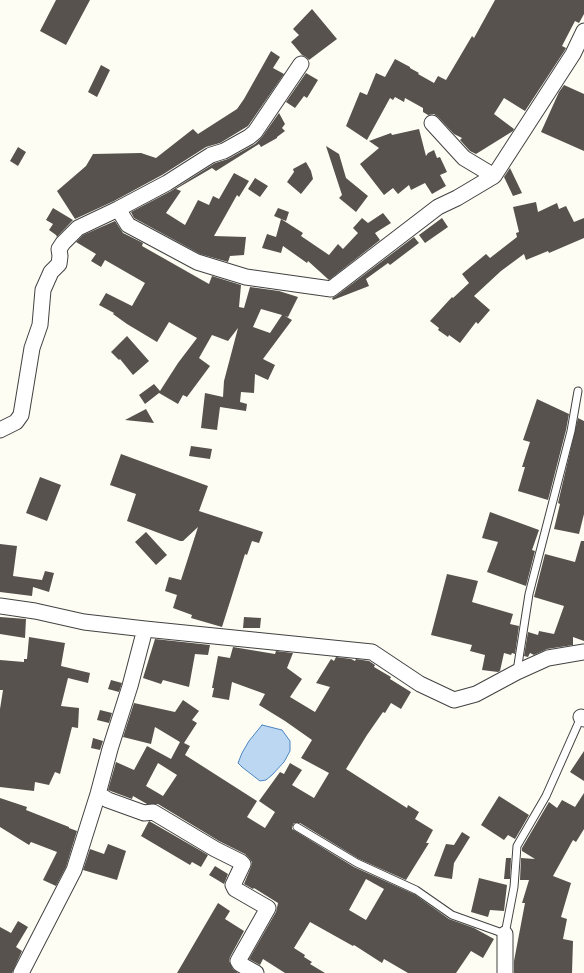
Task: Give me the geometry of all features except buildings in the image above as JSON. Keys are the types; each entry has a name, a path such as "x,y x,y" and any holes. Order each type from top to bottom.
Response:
{"street":[{"path":"118,209 128,225 197,262 246,277 331,289 438,206 457,198 494,176 574,54 584,30"},
{"path":"0,430 16,422 21,415 32,348 40,325 43,290 51,272 59,264 59,249 63,243 78,228 167,183 211,155 224,151 249,137 255,132 300,64"},
{"path":"432,123 464,158 494,176"},
{"path":"0,606 35,611 84,622 372,652 420,684 454,700 476,694 517,672 548,658 584,652"},
{"path":"21,973 74,870 130,686 145,629"},
{"path":"98,794 108,800 144,813 153,812 243,864 233,886 268,908 238,961 240,964 256,973"},
{"path":"505,934 505,973"}],"lane":[{"path":"517,672 529,594 571,431 578,391"},
{"path":"297,827 357,863 416,890 452,915 505,934 514,887 517,846 546,796 583,715"}],"water":[{"path":"262,725 282,730 290,741 290,751 284,762 272,775 266,780 260,781 238,763 249,741"}]}
